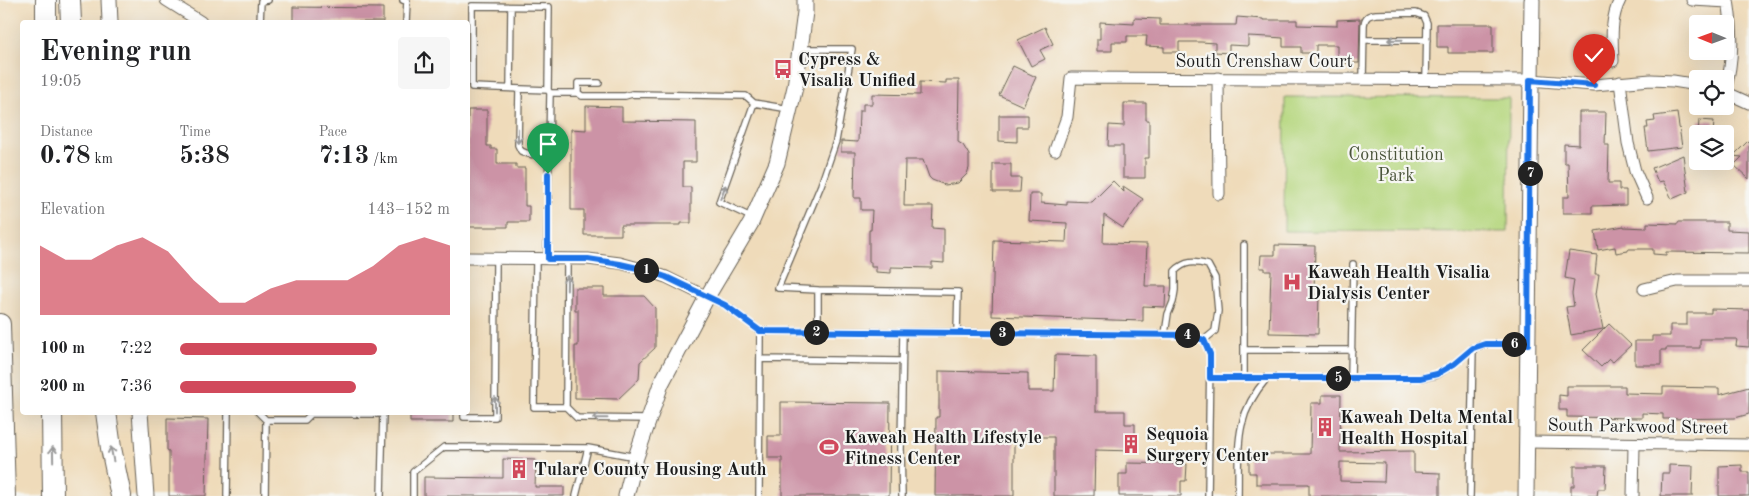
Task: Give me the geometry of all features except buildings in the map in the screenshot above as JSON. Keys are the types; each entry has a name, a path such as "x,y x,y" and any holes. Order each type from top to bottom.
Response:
{"highway":[{"path":"46,0 46,20"},
{"path":"70,0 71,20"},
{"path":"0,324 4,496"},
{"path":"52,415 54,496"},
{"path":"106,415 121,496"}],"street":[{"path":"109,0 110,20"},
{"path":"166,0 197,20"},
{"path":"626,496 636,457 660,384 707,297 753,218 777,163 795,87 805,0"},
{"path":"1526,496 1532,0"},
{"path":"1613,61 1613,22 1620,0"},
{"path":"1692,0 1728,1 1732,24 1730,70"},
{"name":"South Crenshaw Court","path":"1055,150 1067,117 1071,78 1530,80 1594,85 1620,82 1673,81 1689,84"},
{"path":"1218,78 1219,194"},
{"path":"1620,82 1628,143 1635,171 1647,198"},
{"path":"1734,96 1749,103"},
{"path":"470,258 604,261 642,269 666,277 707,297"},
{"path":"1644,290 1677,281 1749,281"},
{"path":"140,415 146,496"},
{"name":"South Parkwood Street","path":"1527,442 1634,445 1749,445"},
{"path":"1633,496 1634,445"}],"lane":[{"path":"260,20 261,1 268,0"},
{"path":"403,0 407,1 406,20"},
{"path":"548,259 549,149 549,91 549,7 472,6 470,86 510,88 519,89 549,91 578,93 582,96 625,96 632,94 746,96 754,103 789,109"},
{"path":"510,88 511,7"},
{"path":"1363,79 1365,20 1370,15 1416,13 1426,18 1426,80"},
{"path":"1364,40 1427,40"},
{"path":"800,49 852,49 836,141 821,185 778,288 958,292 957,332"},
{"path":"578,93 578,83 599,83"},
{"path":"519,89 518,145 521,151 530,155 541,154 549,149"},
{"path":"753,218 719,202 754,103"},
{"path":"1244,245 1244,378"},
{"path":"464,415 464,417 495,417 496,258"},
{"path":"536,259 534,407 566,408 577,418 649,419"},
{"path":"566,408 567,259"},
{"path":"1165,334 1168,314 1174,296 1175,271 1181,265 1196,261 1208,265 1215,278 1217,288 1217,325 1215,331 1204,340"},
{"path":"1351,378 1353,264"},
{"path":"818,290 818,332"},
{"path":"707,297 725,305 760,331 1165,334 1190,335 1204,340 1210,354 1208,496"},
{"path":"759,496 760,331"},
{"path":"902,496 903,332"},
{"path":"1210,378 1420,378 1437,374 1454,364 1473,348 1485,344 1528,344"},
{"path":"1470,496 1473,348"},
{"path":"1244,350 1352,350"},
{"path":"760,359 902,360"},
{"path":"1238,496 1240,426 1256,391 1267,378"},
{"path":"227,496 228,415"},
{"path":"261,415 266,420 305,420 310,415"},
{"path":"381,496 383,415"},
{"path":"265,496 266,420"},
{"path":"413,496 413,472 444,447 588,448 636,457"},
{"path":"576,496 588,448"}],"green space":[{"name":"Constitution Park","path":"1285,97 1509,98 1508,232 1284,231"}],"place":[{"name":"Cypress & Visalia Unified","path":"783,69"},
{"name":"Kaweah Health Visalia Dialysis Center","path":"1292,282"},
{"name":"Kaweah Delta Mental Health Hospital","path":"1325,427"},
{"name":"Sequoia Surgery Center","path":"1131,444"},
{"name":"Kaweah Health Lifestyle Fitness Center","path":"829,447"},
{"name":"Tulare County Housing Auth","path":"519,469"}],"route":[{"path":"548,174 548,259 588,259 642,269 666,277 725,305 760,331 1190,335 1204,340 1210,354 1210,378 1420,378 1437,374 1454,364 1473,348 1485,344 1528,344 1530,80 1594,85"}]}
